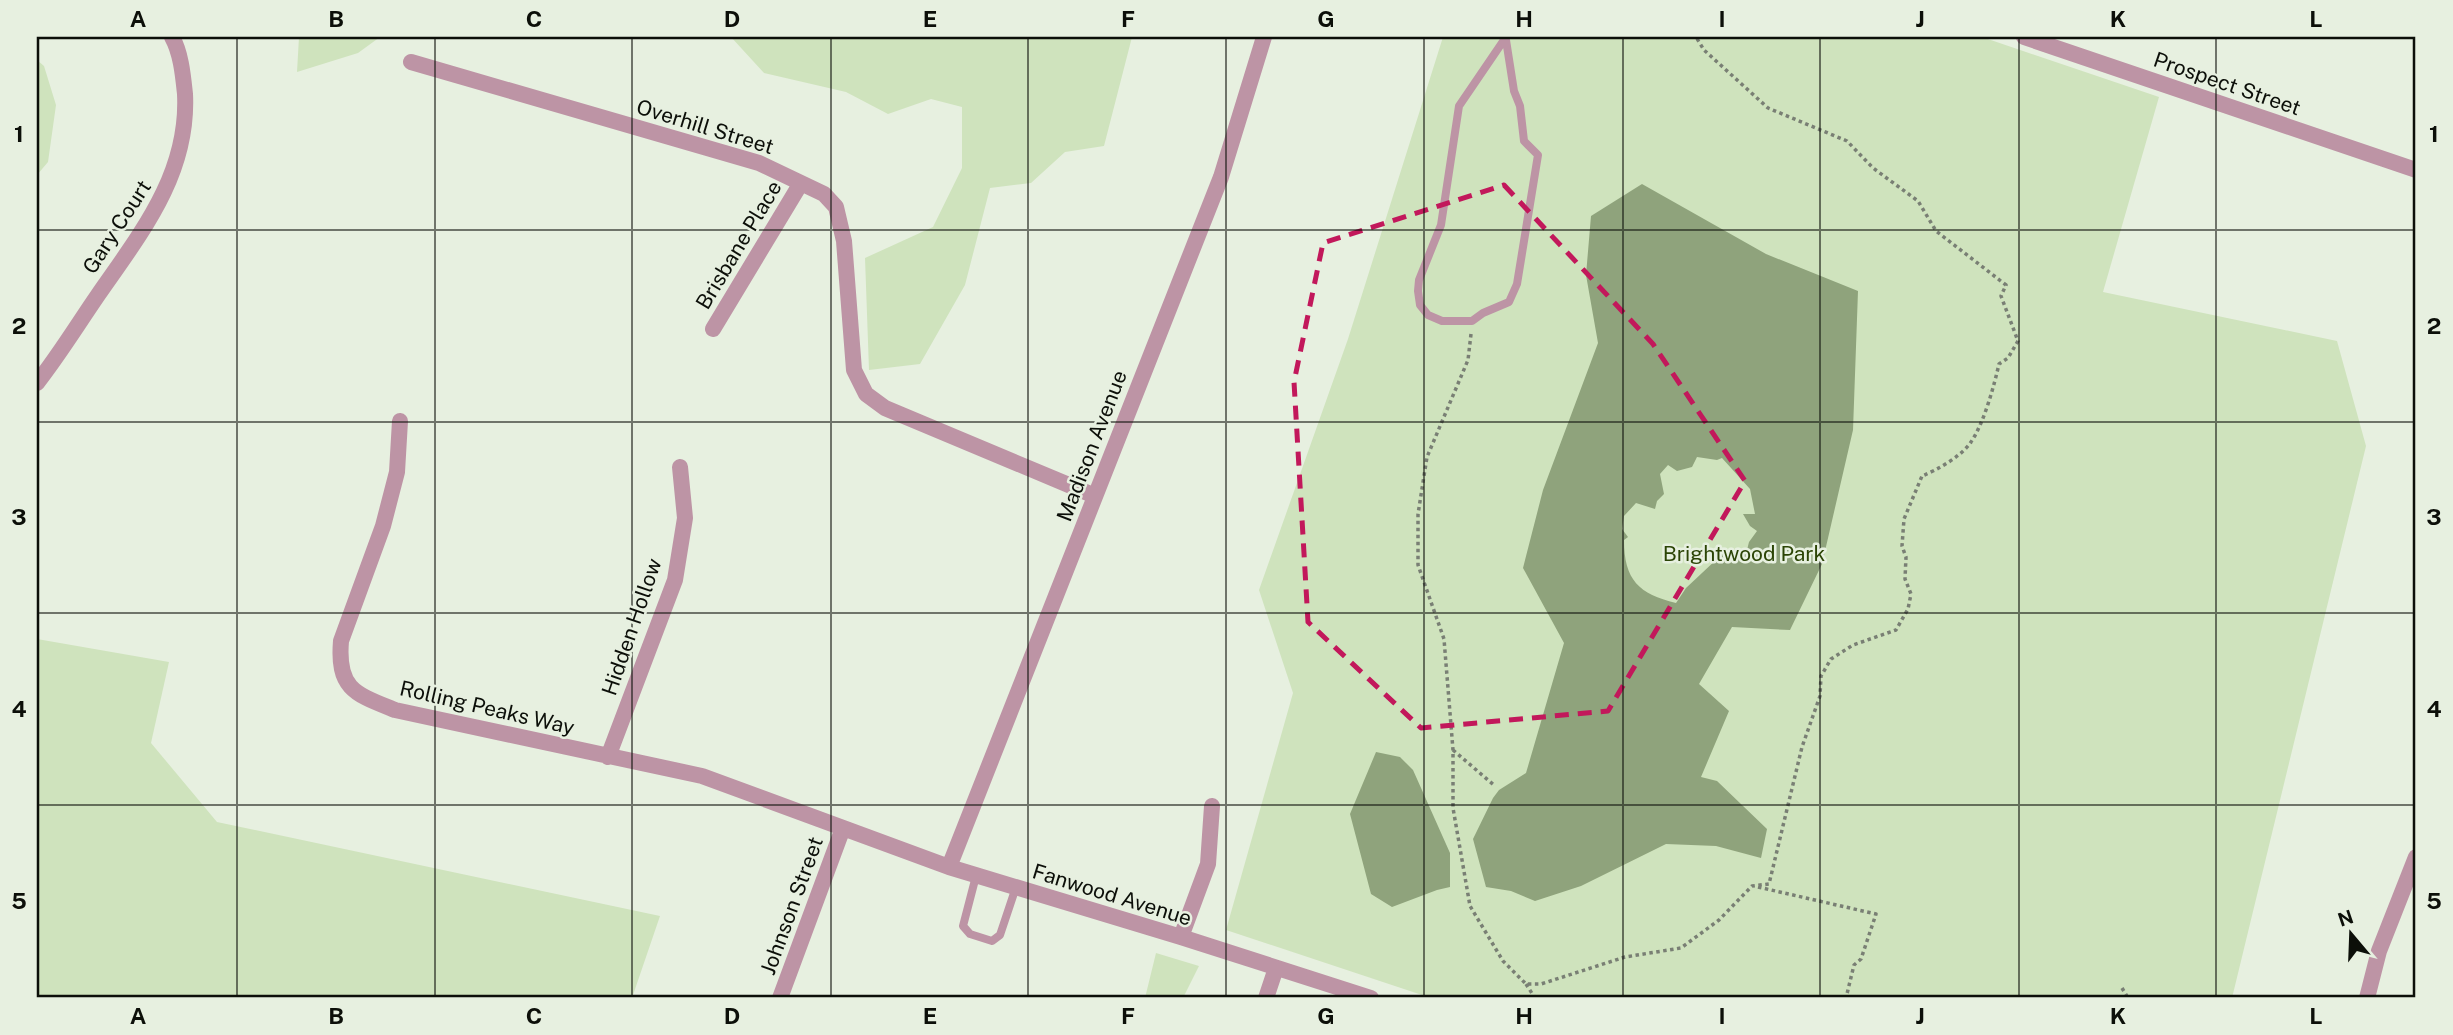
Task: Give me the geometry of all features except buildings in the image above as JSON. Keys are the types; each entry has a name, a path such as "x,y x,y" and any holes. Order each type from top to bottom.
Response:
{"street":[{"name":"Gary Court","path":"37,383 148,223 168,186 181,146 185,104 180,61 172,37"},
{"name":"Madison Avenue","path":"949,867 1221,177 1264,37"},
{"name":"Prospect Street","path":"2024,37 2416,170"},
{"name":"Overhill Street","path":"411,62 759,163 824,194 836,207 844,241 854,370 866,394 885,408 1096,496"},
{"name":"Brisbane Place","path":"713,329 801,183"},
{"name":"Rolling Peaks Way","path":"400,421 397,472 383,526 341,641 343,676 354,691 395,710 702,776 843,828"},
{"name":"Hidden Hollow","path":"608,757 675,580 685,519 680,467"},
{"path":"1181,937 1208,864 1212,806"},
{"name":"Fanwood Avenue","path":"843,828 976,876 1181,937 1371,998"},
{"name":"Johnson Street","path":"780,998 843,828"},
{"path":"2367,998 2379,951 2416,857"},
{"path":"1266,998 1276,968"}],"lane":[{"path":"1506,38 1524,141 1538,155 1517,285 1508,302 1472,321 1441,321 1428,315 1420,305 1419,280 1441,225 1459,106 1506,38"},
{"path":"976,876 963,926 970,933 992,941 1000,935 1016,887"}],"path":[{"path":"1526,984 1541,984 1625,957 1681,948 1719,920 1752,886 1769,884 1802,747 1820,696 1821,676 1831,659 1853,645 1896,630 1900,625 1911,594 1905,579 1906,557 1902,546 1904,519 1922,476 1938,470 1971,443 1994,386 1999,364 2008,358 2018,341 2001,296 2006,285 1936,231 1918,201 1873,168 1847,141 1768,108 1704,50 1696,37"},
{"path":"1472,321 1468,360 1427,457 1418,514 1418,565 1444,639 1453,750 1452,808 1470,906 1503,961 1526,984 1535,998"},
{"path":"1453,750 1495,786"},
{"path":"1752,886 1876,914 1861,958 1854,965 1846,998"},
{"path":"2122,988 2128,998"}],"highlighted area":[{"path":"1504,185 1653,344 1745,481 1608,711 1421,728 1308,622 1294,382 1323,243"}],"green space":[{"path":"299,37 380,37 358,53 297,72"},
{"path":"731,37 1132,37 1104,146 1065,152 1031,183 990,188 965,285 920,364 869,370 865,258 933,227 962,168 962,107 931,99 888,114 846,92 764,73"},
{"name":"Brightwood Park","path":"1443,37 1982,37 2159,97 2103,292 2337,341 2366,446 2232,998 1431,998 1226,930 1293,693 1259,590 1348,339"},
{"path":"37,60 44,66 56,105 48,162 37,175"},
{"path":"37,639 169,662 151,743 217,822 660,916 632,998 37,998"},
{"path":"1156,953 1199,966 1183,998 1145,998"}],"shaded area":[{"path":"1642,184 1766,254 1858,291 1853,430 1822,564 1790,630 1732,627 1699,684 1729,711 1701,777 1717,781 1767,829 1761,858 1716,846 1666,844 1581,886 1535,901 1511,891 1486,887 1473,839 1499,790 1526,773 1564,643 1523,568 1543,490 1598,343 1586,275 1591,216","holes":["1697,457 1717,460 1722,458 1750,489 1755,514 1743,514 1750,526 1757,531 1747,550 1719,552 1718,558 1686,588 1676,603 1652,595 1636,583 1627,565 1624,540 1628,537 1622,529 1624,516 1636,503 1655,509 1657,501 1664,494 1660,474 1668,465 1677,471 1692,467"]},
{"path":"1376,752 1400,757 1413,770 1450,853 1450,887 1392,907 1371,894 1350,814"}]}
